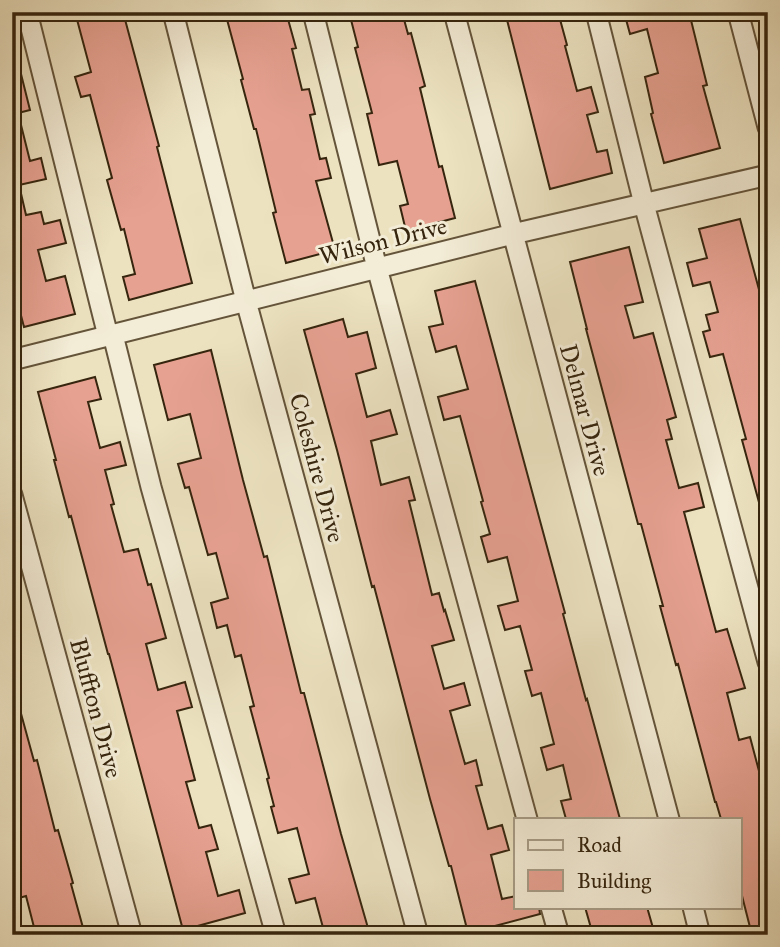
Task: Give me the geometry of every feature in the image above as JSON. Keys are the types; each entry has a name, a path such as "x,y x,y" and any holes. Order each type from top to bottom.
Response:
{"street":[{"path":"27,12 151,487 276,935"},
{"name":"Coleshire Drive","path":"173,12 246,301 418,935"},
{"path":"313,12 377,268 527,818"},
{"name":"Delmar Drive","path":"454,12 669,818"},
{"path":"596,12 644,204 768,662"},
{"path":"738,12 768,127"},
{"name":"Wilson Drive","path":"12,360 513,234 768,175"},
{"name":"Bluffton Drive","path":"12,495 132,935"},
{"path":"551,908 559,935"},
{"path":"693,908 700,935"}],"building":[{"path":"75,12 123,12 192,283 129,300 123,277 135,274 124,229 121,230 107,180 112,178 90,95 81,97 75,77 91,72"},
{"path":"225,12 286,12 296,48 292,49 302,90 309,89 315,114 310,115 320,159 326,158 331,178 316,181 335,250 286,263 256,129"},
{"path":"349,12 402,12 408,34 411,33 425,86 420,88 439,167 442,166 455,218 406,231 400,206 408,204 397,161 379,165 367,114 372,113 355,48 358,47"},
{"path":"505,12 558,12 577,91 591,87 598,112 587,115 597,152 607,150 612,173 550,189"},
{"path":"624,12 689,12 707,85 703,86 720,148 664,163 651,114 653,113 645,77 658,73 647,29 630,34"},
{"path":"18,62 30,110 18,113 30,161 41,158 46,179 19,185 26,215 41,212 44,224 60,220 66,243 38,250 46,281 65,276 75,314 24,327 12,281 12,63"},
{"path":"740,219 768,323 768,516 763,517 723,354 710,357 703,332 710,330 706,315 718,312 710,282 693,286 687,263 707,258 699,229"},
{"path":"629,247 643,302 625,306 634,338 653,333 676,417 667,420 672,439 666,440 679,488 698,483 704,507 684,512 716,632 727,629 745,688 727,693 739,740 750,737 768,805 768,935 752,935 742,896 742,818 721,818 715,802 660,606 663,606 641,524 638,524 570,262"},
{"path":"475,281 620,818 566,818 561,801 571,799 563,765 547,770 541,748 554,744 541,693 532,696 525,671 532,670 520,626 505,630 498,606 518,601 507,557 488,562 481,537 490,534 460,416 444,420 438,397 468,389 456,346 436,352 429,327 443,324 435,291"},
{"path":"343,319 348,337 367,332 376,368 356,374 367,417 390,410 397,434 371,441 381,485 409,477 415,500 409,501 432,595 439,593 454,640 432,646 444,689 464,683 470,705 450,711 465,764 476,760 482,785 476,786 488,829 502,825 509,850 491,855 502,899 514,896 514,908 539,908 540,914 468,933 304,330"},
{"path":"211,350 243,480 264,557 267,556 301,693 304,693 370,935 325,935 315,898 296,903 289,879 309,874 297,828 278,833 271,807 274,806 267,779 269,778 250,707 254,706 241,655 235,657 227,625 217,628 211,603 228,598 216,553 208,555 189,487 185,488 178,464 201,458 190,414 168,420 154,365"},
{"path":"95,377 101,399 88,402 100,448 120,442 126,465 105,470 114,504 111,505 124,552 138,549 166,638 146,644 158,690 185,682 192,707 177,711 195,780 186,782 199,828 211,825 218,849 206,852 218,896 239,890 245,913 183,930 71,516 69,517 38,392"},
{"path":"12,699 17,699 34,761 37,760 55,831 58,830 73,883 71,884 85,935 36,935 26,896 12,900"},
{"path":"585,908 647,908 655,935 593,935"}]}
